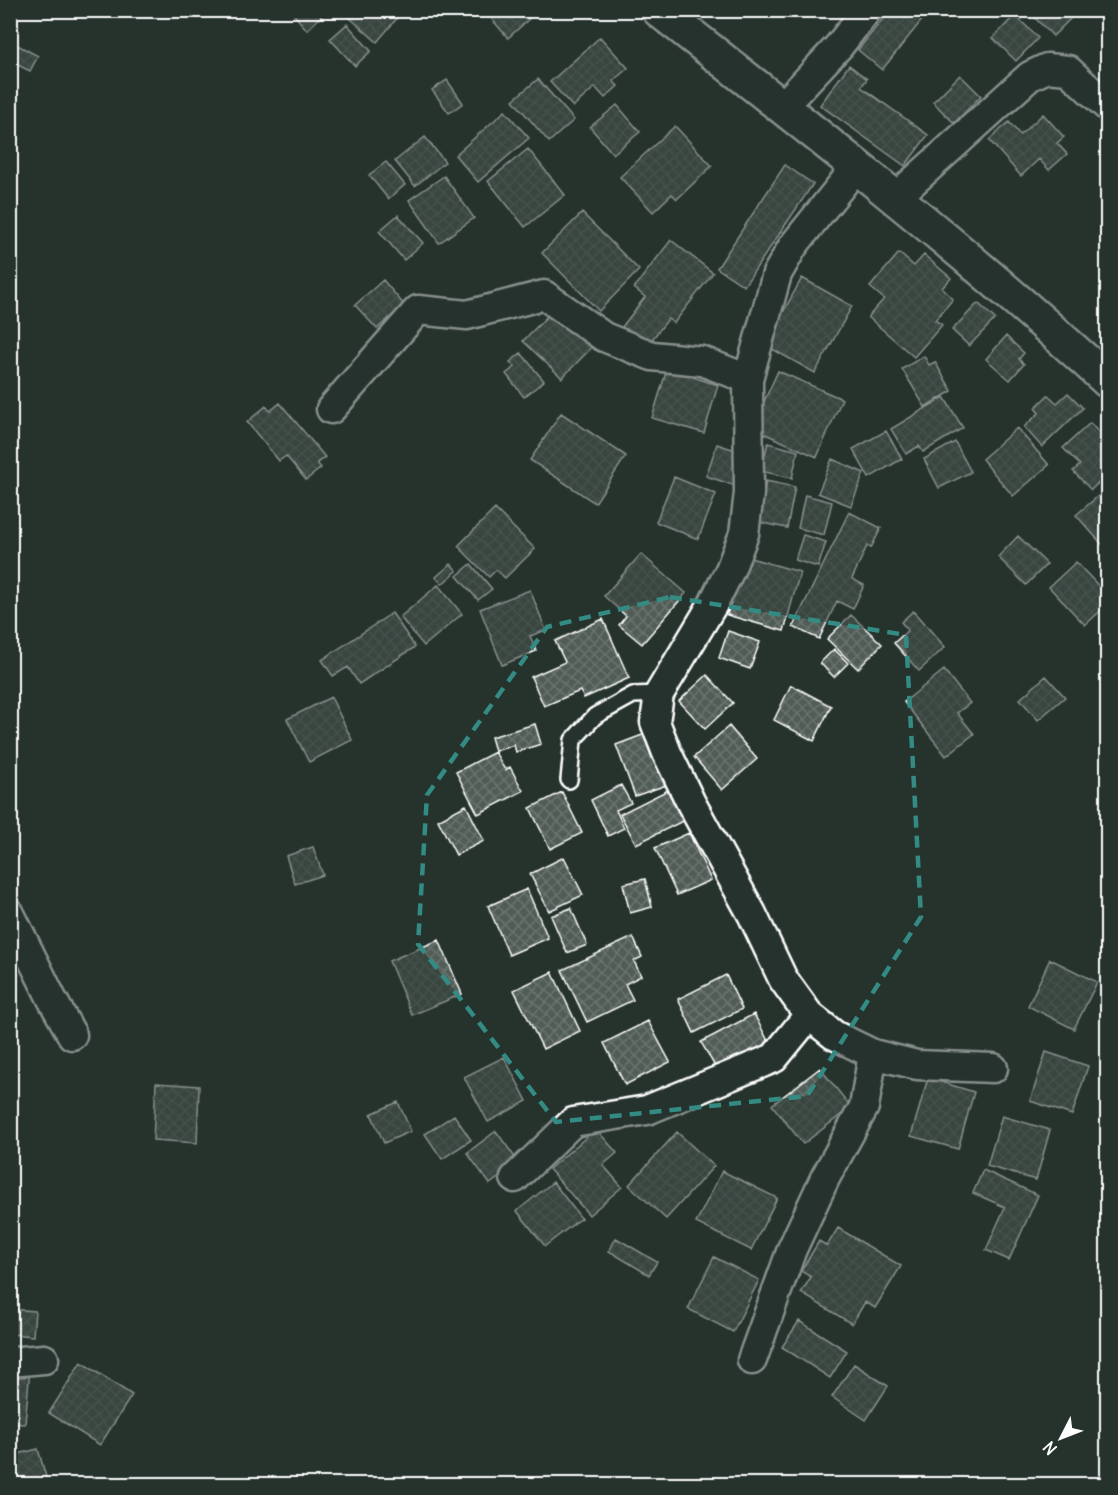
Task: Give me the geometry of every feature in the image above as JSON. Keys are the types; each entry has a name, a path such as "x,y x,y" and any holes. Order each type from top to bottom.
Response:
{"main road":[{"path":"659,10 857,165 1058,336 1107,381"}],"street":[{"path":"782,106 839,46 867,10"},
{"path":"895,198 1030,75 1047,68 1068,70 1107,107"},
{"path":"857,165 793,246 777,274 748,380 749,493 744,534 713,604 659,694 656,723 667,753 783,979 809,1015 834,1035 873,1054 917,1065 993,1068"},
{"path":"331,409 418,310 467,315 544,295 604,338 652,356 702,361 748,380"},
{"path":"10,914 72,1035"},
{"path":"515,1178 573,1122 647,1110 774,1058 809,1015"},
{"path":"752,1360 792,1249 825,1178 864,1107 873,1054"},
{"path":"10,1362 44,1359"}],"lane":[{"path":"569,780 573,740 595,716 633,696 659,694"}],"highlighted area":[{"path":"670,597 906,635 921,917 807,1096 556,1122 418,944 427,795 547,627"}],"building":[{"path":"290,10 328,10 307,30"},
{"path":"341,10 404,10 377,42"},
{"path":"484,10 521,10 529,19 508,38"},
{"path":"890,10 930,10 882,70 858,50"},
{"path":"1041,10 1079,10 1053,36 1034,17"},
{"path":"1015,15 1038,38 1016,61 993,38"},
{"path":"347,24 371,51 355,66 330,39"},
{"path":"600,37 628,68 613,81 618,86 605,98 595,87 573,107 550,82"},
{"path":"10,41 38,56 30,71 10,61"},
{"path":"849,65 867,79 861,87 928,135 905,166 820,105"},
{"path":"960,75 981,96 954,123 933,102"},
{"path":"538,79 574,120 549,142 513,100"},
{"path":"447,80 463,103 449,113 432,90"},
{"path":"617,105 640,132 613,154 590,127"},
{"path":"505,111 529,138 478,182 455,155"},
{"path":"1043,114 1064,137 1057,143 1067,154 1049,170 1039,159 1021,176 989,140 1009,122 1020,135"},
{"path":"675,126 712,166 677,199 672,194 653,212 620,177"},
{"path":"425,137 445,162 415,186 395,161"},
{"path":"528,149 565,195 525,227 488,181"},
{"path":"386,162 405,185 388,199 369,175"},
{"path":"785,165 813,184 744,286 717,268"},
{"path":"444,176 474,218 439,243 409,200"},
{"path":"582,213 639,270 599,311 542,253"},
{"path":"398,215 423,243 404,260 379,231"},
{"path":"671,240 713,273 674,323 668,319 646,347 622,327 645,297 634,288"},
{"path":"899,253 914,266 924,255 951,278 942,288 953,299 935,320 942,325 914,357 868,317 884,299 870,287"},
{"path":"802,278 852,306 815,373 765,345"},
{"path":"383,280 404,305 377,329 355,305"},
{"path":"978,303 995,319 969,346 952,330"},
{"path":"554,309 593,346 562,378 523,341"},
{"path":"1006,336 1024,353 1019,359 1024,364 1010,380 986,359"},
{"path":"521,353 544,381 524,397 506,374 515,367 510,362"},
{"path":"924,356 929,365 935,362 952,391 925,407 902,369"},
{"path":"667,369 718,385 704,433 652,418"},
{"path":"778,371 842,399 817,457 752,428"},
{"path":"1068,393 1083,408 1042,447 1024,427 1039,413 1035,408 1048,395 1057,403"},
{"path":"944,397 963,428 923,452 919,446 906,454 891,429"},
{"path":"280,403 325,457 317,463 321,468 306,480 286,456 279,461 247,422 266,406 270,411"},
{"path":"561,413 626,456 595,503 530,460"},
{"path":"1090,423 1108,442 1108,488 1105,490 1098,483 1091,490 1073,471 1080,465 1063,448"},
{"path":"1017,428 1049,465 1013,496 982,459"},
{"path":"886,431 902,459 869,478 853,449"},
{"path":"955,442 971,472 939,488 924,459"},
{"path":"768,443 798,451 792,478 761,471"},
{"path":"717,444 744,453 733,485 706,476"},
{"path":"832,459 864,473 851,506 818,493"},
{"path":"674,477 716,494 698,539 656,522"},
{"path":"766,481 795,487 787,528 758,522"},
{"path":"1104,491 1108,495 1108,551 1076,515"},
{"path":"805,495 832,502 824,535 798,528"},
{"path":"495,509 535,549 505,578 496,570 489,577 458,546"},
{"path":"849,512 881,528 871,548 867,546 852,579 864,585 853,609 837,601 819,639 793,627"},
{"path":"803,535 826,542 818,567 795,560"},
{"path":"1018,536 1047,564 1026,585 998,557"},
{"path":"641,554 686,593 642,644 619,625 626,616 604,596"},
{"path":"743,556 800,572 784,631 727,615"},
{"path":"1076,562 1108,596 1108,604 1085,625 1049,587"},
{"path":"451,564 457,571 442,584 436,577"},
{"path":"471,564 492,589 478,600 457,576"},
{"path":"438,585 462,614 424,646 400,617"},
{"path":"530,590 546,630 530,636 536,651 502,665 480,609"},
{"path":"913,611 945,647 919,671 894,643 908,630 901,622"},
{"path":"392,613 415,647 359,684 348,667 333,676 322,660"},
{"path":"851,615 882,644 858,669 827,639"},
{"path":"603,619 629,678 584,698 580,691 544,706 531,677 565,662 555,641"},
{"path":"728,631 760,642 750,669 719,658"},
{"path":"834,649 848,663 834,677 820,663"},
{"path":"944,670 970,703 957,713 974,734 946,756 904,702"},
{"path":"707,675 733,703 705,729 679,701"},
{"path":"1046,676 1065,697 1038,720 1020,699"},
{"path":"791,685 831,706 814,741 774,720"},
{"path":"331,697 352,740 309,762 287,719"},
{"path":"535,724 541,744 516,752 514,745 495,751 491,737"},
{"path":"729,726 757,759 722,790 694,757"},
{"path":"653,731 672,783 635,796 616,745"},
{"path":"495,752 505,770 510,767 523,791 478,814 456,772"},
{"path":"621,785 631,803 616,810 624,828 608,836 591,800"},
{"path":"672,788 687,819 636,844 620,814"},
{"path":"562,792 582,833 550,849 530,808"},
{"path":"466,805 484,841 456,855 438,820"},
{"path":"689,833 711,880 677,895 655,848"},
{"path":"313,847 323,875 295,884 286,856"},
{"path":"564,857 583,895 549,911 530,874"},
{"path":"645,879 652,907 630,913 623,884"},
{"path":"527,889 548,938 509,955 488,906"},
{"path":"571,908 587,945 567,953 551,916"},
{"path":"633,937 642,957 634,961 641,976 625,984 633,1000 587,1022 562,970"},
{"path":"439,940 462,994 412,1015 389,961"},
{"path":"1050,959 1097,982 1074,1029 1028,1006"},
{"path":"552,972 580,1031 543,1049 514,990"},
{"path":"726,975 742,1009 694,1033 678,999"},
{"path":"754,1014 769,1043 717,1070 701,1042"},
{"path":"648,1021 670,1062 625,1085 604,1043"},
{"path":"1046,1052 1088,1066 1072,1115 1030,1101"},
{"path":"504,1057 527,1101 488,1122 464,1077"},
{"path":"820,1068 851,1107 803,1144 772,1105"},
{"path":"928,1078 974,1092 958,1149 911,1136"},
{"path":"156,1083 199,1086 197,1143 153,1140"},
{"path":"398,1102 411,1131 384,1143 371,1114"},
{"path":"454,1115 471,1140 442,1159 425,1134"},
{"path":"1002,1116 1050,1130 1036,1180 987,1166"},
{"path":"596,1129 617,1153 603,1165 622,1187 589,1215 549,1169"},
{"path":"496,1131 519,1163 490,1184 467,1153"},
{"path":"677,1132 714,1166 666,1219 629,1185"},
{"path":"983,1170 1038,1195 1009,1260 986,1250 1005,1207 973,1193"},
{"path":"722,1171 777,1198 751,1250 696,1223"},
{"path":"553,1182 581,1218 545,1246 517,1211"},
{"path":"838,1228 901,1266 875,1308 865,1302 852,1324 801,1293 811,1277 801,1271 819,1241 827,1246"},
{"path":"616,1238 657,1262 649,1275 609,1251"},
{"path":"714,1257 759,1280 733,1332 688,1309"},
{"path":"10,1309 35,1311 33,1336 10,1334"},
{"path":"799,1321 847,1351 830,1378 782,1347"},
{"path":"81,1362 132,1395 100,1445 49,1413"},
{"path":"854,1364 888,1386 866,1420 832,1397"},
{"path":"10,1367 30,1369 25,1424 10,1423"},
{"path":"38,1449 48,1484 10,1484 10,1456"}]}
